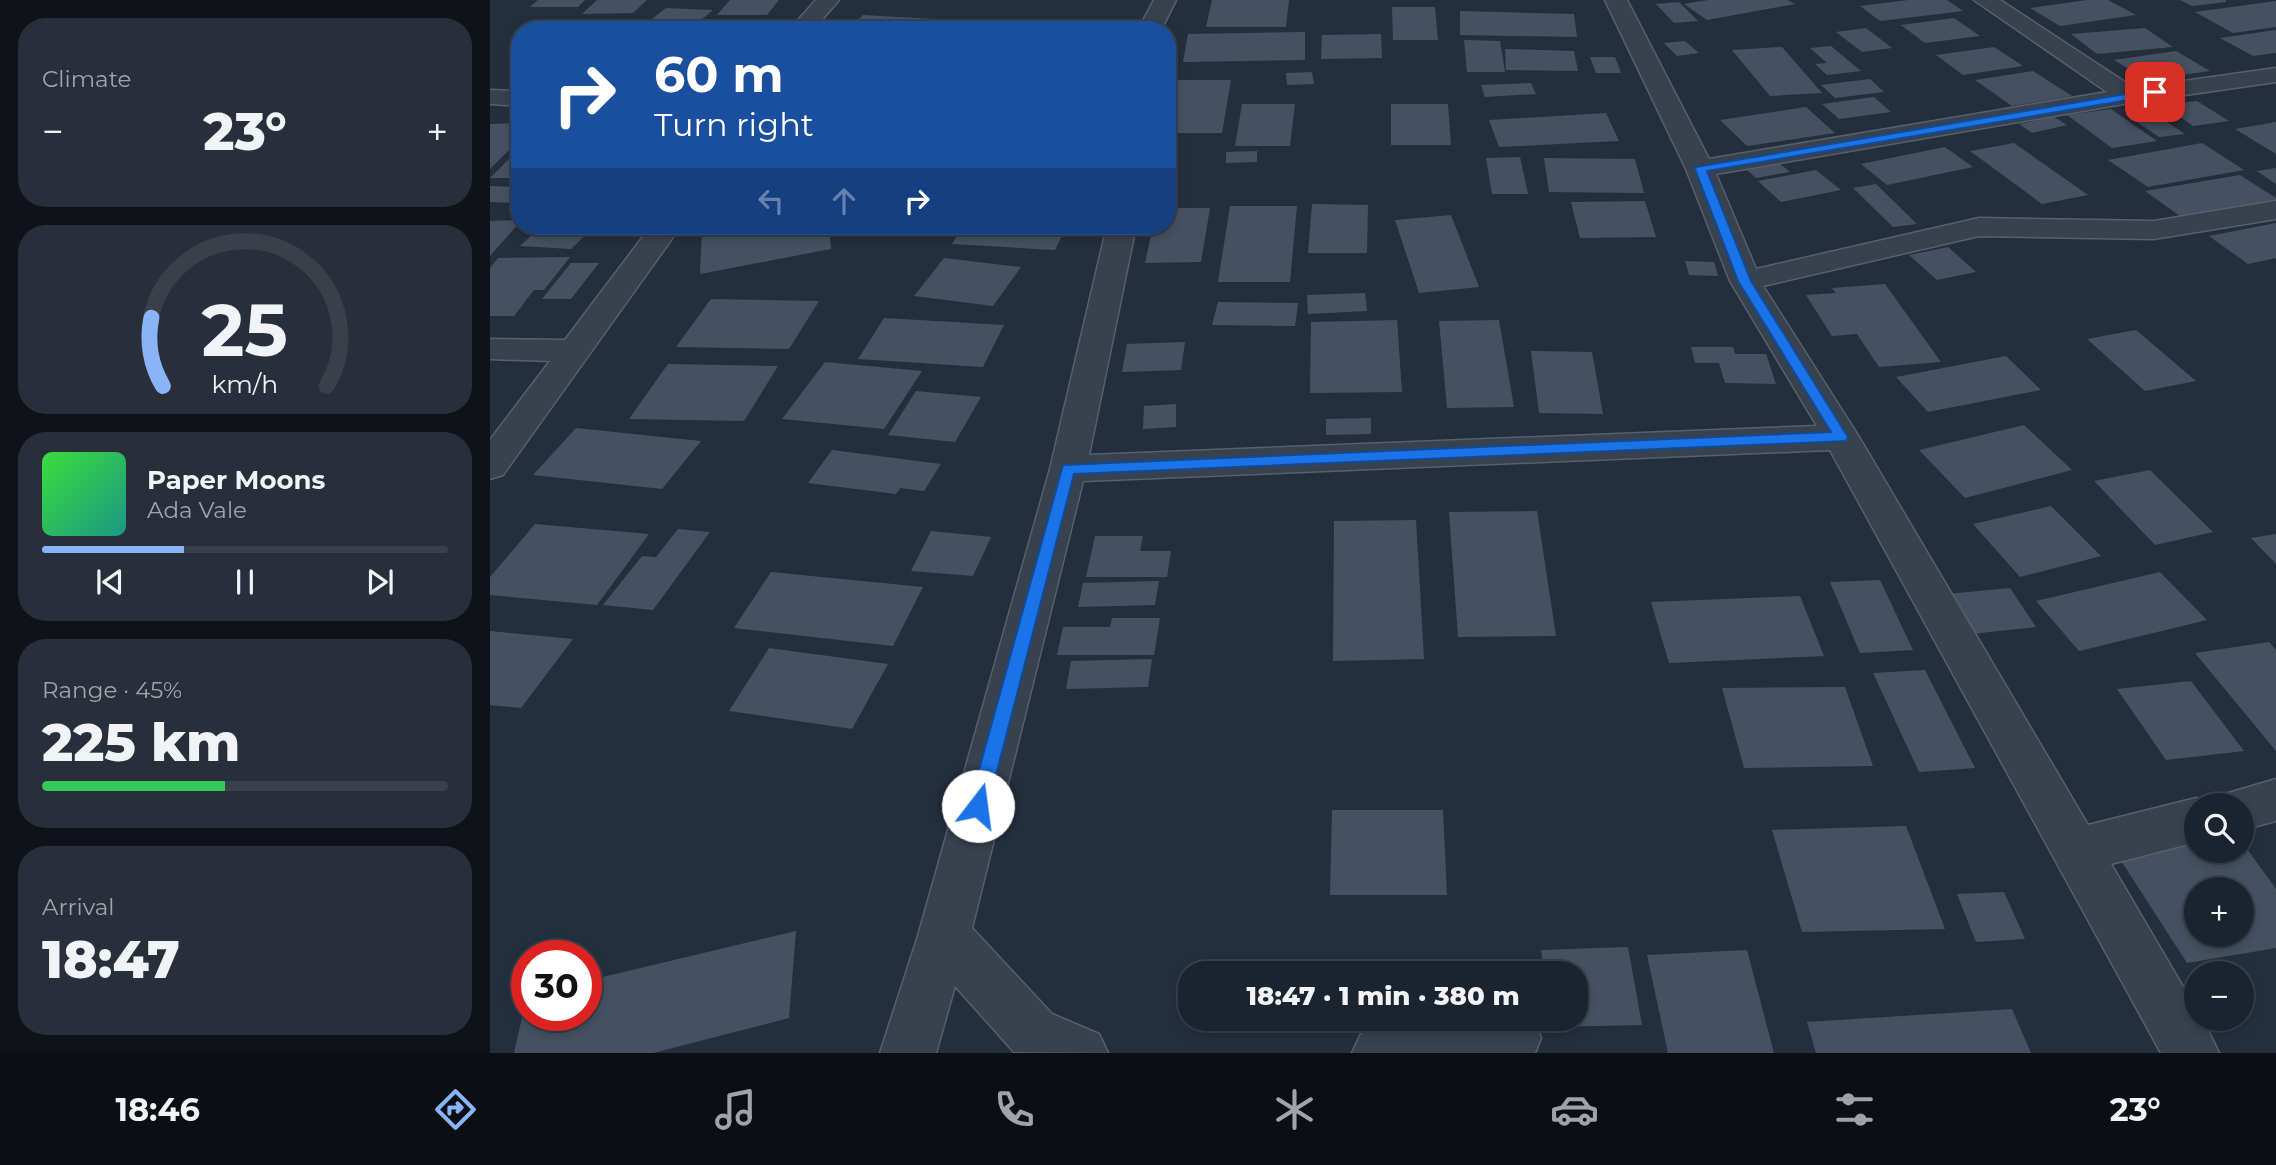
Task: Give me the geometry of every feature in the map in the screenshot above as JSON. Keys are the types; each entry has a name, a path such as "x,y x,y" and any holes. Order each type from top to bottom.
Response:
{"street":[{"path":"808,21 828,0"},
{"path":"1154,21 1165,0"},
{"path":"1616,0 1700,169 1745,281 1841,437 2191,1053"},
{"path":"1984,0 2129,96"},
{"path":"1700,169 2129,96 2269,81"},
{"path":"490,97 511,98"},
{"path":"1745,281 1979,227 2154,230 2276,210"},
{"path":"490,466 659,235"},
{"path":"908,1053 944,936 1068,469 1119,235"},
{"path":"490,349 573,351"},
{"path":"1068,469 1841,437"},
{"path":"2254,805 2276,800"},
{"path":"2076,850 2184,823"},
{"path":"944,936 1033,1033 1080,1053"},
{"path":"1380,1053 1514,1038"}],"building":[{"path":"538,0 585,0 578,7 530,7"},
{"path":"597,0 647,0 633,13 582,14"},
{"path":"730,0 779,0 767,15 717,15"},
{"path":"1212,0 1289,0 1286,27 1206,27"},
{"path":"1708,0 1788,0 1795,4 1707,20 1684,4"},
{"path":"1908,0 1947,0 1963,11 1880,21 1860,6"},
{"path":"2087,0 2108,0 2136,15 2060,26 2030,8"},
{"path":"2180,0 2226,0 2226,2 2192,6"},
{"path":"2276,1 2276,27 2233,33 2195,12"},
{"path":"1679,2 1698,21 1674,23 1656,4"},
{"path":"1392,7 1435,7 1438,40 1393,40"},
{"path":"666,8 713,10 700,21 649,21"},
{"path":"1460,11 1574,14 1577,37 1460,35"},
{"path":"863,15 952,20 951,21 857,21"},
{"path":"1954,18 1980,36 1925,43 1901,25"},
{"path":"1866,28 1892,48 1862,52 1836,32"},
{"path":"2145,28 2173,47 2097,54 2071,34"},
{"path":"2276,30 2276,53 2253,56 2220,38"},
{"path":"1305,32 1305,60 1183,62 1188,34"},
{"path":"1381,34 1382,58 1321,59 1322,35"},
{"path":"1464,40 1500,41 1505,72 1467,72"},
{"path":"1685,41 1699,53 1677,56 1664,43"},
{"path":"1831,46 1861,71 1827,75 1815,64 1827,63 1810,48"},
{"path":"1782,47 1822,93 1770,96 1732,50"},
{"path":"1994,47 2023,66 1963,75 1936,55"},
{"path":"1505,49 1574,51 1578,71 1506,70"},
{"path":"2176,51 2210,71 2147,80 2114,60"},
{"path":"1590,57 1615,57 1621,73 1596,73"},
{"path":"2033,71 2072,96 2012,106 1975,80"},
{"path":"1312,72 1314,84 1287,85 1286,73"},
{"path":"1870,79 1884,92 1835,98 1821,85"},
{"path":"1176,80 1231,80 1222,133 1176,133"},
{"path":"1531,83 1536,94 1485,97 1481,85"},
{"path":"1874,97 1891,112 1839,119 1822,104"},
{"path":"2197,101 2229,121 2193,126 2163,105"},
{"path":"1242,104 1295,104 1290,146 1235,146"},
{"path":"1391,104 1448,104 1451,145 1391,145"},
{"path":"1806,107 1835,133 1747,146 1720,120"},
{"path":"2111,109 2157,141 2112,148 2067,115"},
{"path":"2151,111 2185,134 2159,137 2125,114"},
{"path":"1606,113 1619,141 1499,147 1489,120"},
{"path":"2054,117 2067,125 2032,133 2019,124"},
{"path":"2276,122 2276,154 2235,129"},
{"path":"511,123 511,148 490,169 490,124"},
{"path":"2014,143 2088,195 2042,204 1970,151"},
{"path":"2202,143 2244,170 2148,187 2108,160"},
{"path":"1945,147 1973,167 1887,185 1861,164"},
{"path":"1257,151 1257,162 1226,163 1226,152"},
{"path":"511,157 511,178 490,178"},
{"path":"1520,157 1528,194 1492,194 1486,158"},
{"path":"1544,158 1635,159 1644,193 1549,192"},
{"path":"1780,164 1790,172 1756,178 1747,170"},
{"path":"2276,168 2276,184 2257,171"},
{"path":"1816,170 1841,190 1781,202 1758,181"},
{"path":"2240,175 2276,198 2276,202 2184,219 2145,191"},
{"path":"1876,184 1917,224 1893,227 1853,188"},
{"path":"490,186 511,187 511,203 490,202"},
{"path":"1645,201 1656,237 1580,238 1571,202"},
{"path":"1312,204 1368,205 1367,253 1308,253"},
{"path":"1230,206 1297,206 1290,282 1218,282"},
{"path":"1176,208 1210,208 1201,262 1145,263 1151,235 1176,235"},
{"path":"1451,215 1479,287 1419,293 1395,220"},
{"path":"511,220 511,232 490,256 490,221"},
{"path":"2276,223 2276,258 2248,264 2209,236"},
{"path":"532,235 586,235 571,249 520,246"},
{"path":"702,235 830,235 831,249 700,274"},
{"path":"958,235 1062,235 1055,250 952,244"},
{"path":"1948,247 1976,272 1937,280 1909,255"},
{"path":"570,257 544,290 534,290 514,316 490,316 490,268 498,258"},
{"path":"944,258 1021,267 993,306 914,296"},
{"path":"1685,261 1714,262 1718,276 1689,275"},
{"path":"571,263 599,263 571,299 542,299"},
{"path":"1885,284 1941,362 1879,367 1857,334 1832,336 1806,295 1836,293 1832,288"},
{"path":"1365,293 1367,311 1308,314 1307,295"},
{"path":"711,299 819,301 789,349 676,347"},
{"path":"1218,302 1298,303 1295,326 1212,325"},
{"path":"884,318 1004,325 983,367 858,359"},
{"path":"1397,320 1402,392 1310,393 1311,322"},
{"path":"1499,320 1514,407 1447,408 1439,321"},
{"path":"2136,330 2196,381 2145,391 2087,339"},
{"path":"1185,342 1181,370 1122,372 1127,344"},
{"path":"1691,347 1733,347 1735,354 1766,354 1776,384 1725,383 1719,363 1695,363"},
{"path":"1531,351 1592,352 1603,414 1539,413"},
{"path":"2006,356 2041,390 1928,412 1896,377"},
{"path":"825,362 922,371 884,429 782,419"},
{"path":"668,364 778,366 744,421 629,419"},
{"path":"916,391 981,397 955,442 888,435"},
{"path":"1176,404 1176,427 1143,429 1144,406"},
{"path":"1371,418 1371,434 1326,435 1326,419"},
{"path":"2024,425 2072,470 1965,498 1919,450"},
{"path":"576,428 701,441 662,489 533,475"},
{"path":"832,450 941,464 924,491 900,488 896,494 808,483"},
{"path":"2150,470 2213,532 2155,545 2094,481"},
{"path":"2051,506 2101,556 2020,577 1973,524"},
{"path":"1537,511 1556,636 1458,637 1449,512"},
{"path":"1416,520 1424,659 1333,661 1334,521"},
{"path":"535,524 649,534 597,605 490,595 490,577"},
{"path":"678,529 710,532 653,610 603,605 642,556 656,557"},
{"path":"931,531 991,537 973,576 911,571"},
{"path":"2276,534 2276,564 2251,538"},
{"path":"1095,536 1143,536 1140,551 1171,551 1167,577 1086,577"},
{"path":"771,572 923,587 893,646 734,628"},
{"path":"2160,572 2207,620 2079,651 2036,601"},
{"path":"1880,580 1913,650 1860,653 1830,582"},
{"path":"1159,581 1155,605 1078,607 1083,583"},
{"path":"2010,588 2036,627 1971,634 1947,594"},
{"path":"1800,596 1824,656 1669,663 1651,602"},
{"path":"1112,618 1160,618 1154,655 1057,655 1063,627 1110,627"},
{"path":"490,631 573,639 521,708 490,705"},
{"path":"2269,642 2276,650 2276,751 2195,653"},
{"path":"769,648 888,664 852,729 729,711"},
{"path":"1152,659 1148,687 1066,689 1071,661"},
{"path":"1925,670 1975,768 1919,772 1873,673"},
{"path":"2191,681 2244,751 2166,760 2117,689"},
{"path":"1845,687 1873,766 1744,768 1722,688"},
{"path":"1332,810 1443,810 1447,895 1330,895"},
{"path":"1906,826 1945,929 1802,932 1772,830"},
{"path":"2184,842 2184,863 2254,863 2254,859 2276,889 2276,948 2186,961 2116,853"},
{"path":"2004,892 2025,939 1976,942 1957,894"},
{"path":"796,931 789,1018 653,1053 514,1053 519,1031 602,1031 602,977"},
{"path":"1628,947 1642,1025 1588,1026 1588,961 1542,961 1541,950"},
{"path":"1747,950 1774,1053 1668,1053 1647,955"},
{"path":"2012,1009 2031,1053 1816,1053 1807,1022"}],"route":[{"path":"978,806 1068,469 1841,437 1745,281 1700,169 2155,92"}]}
